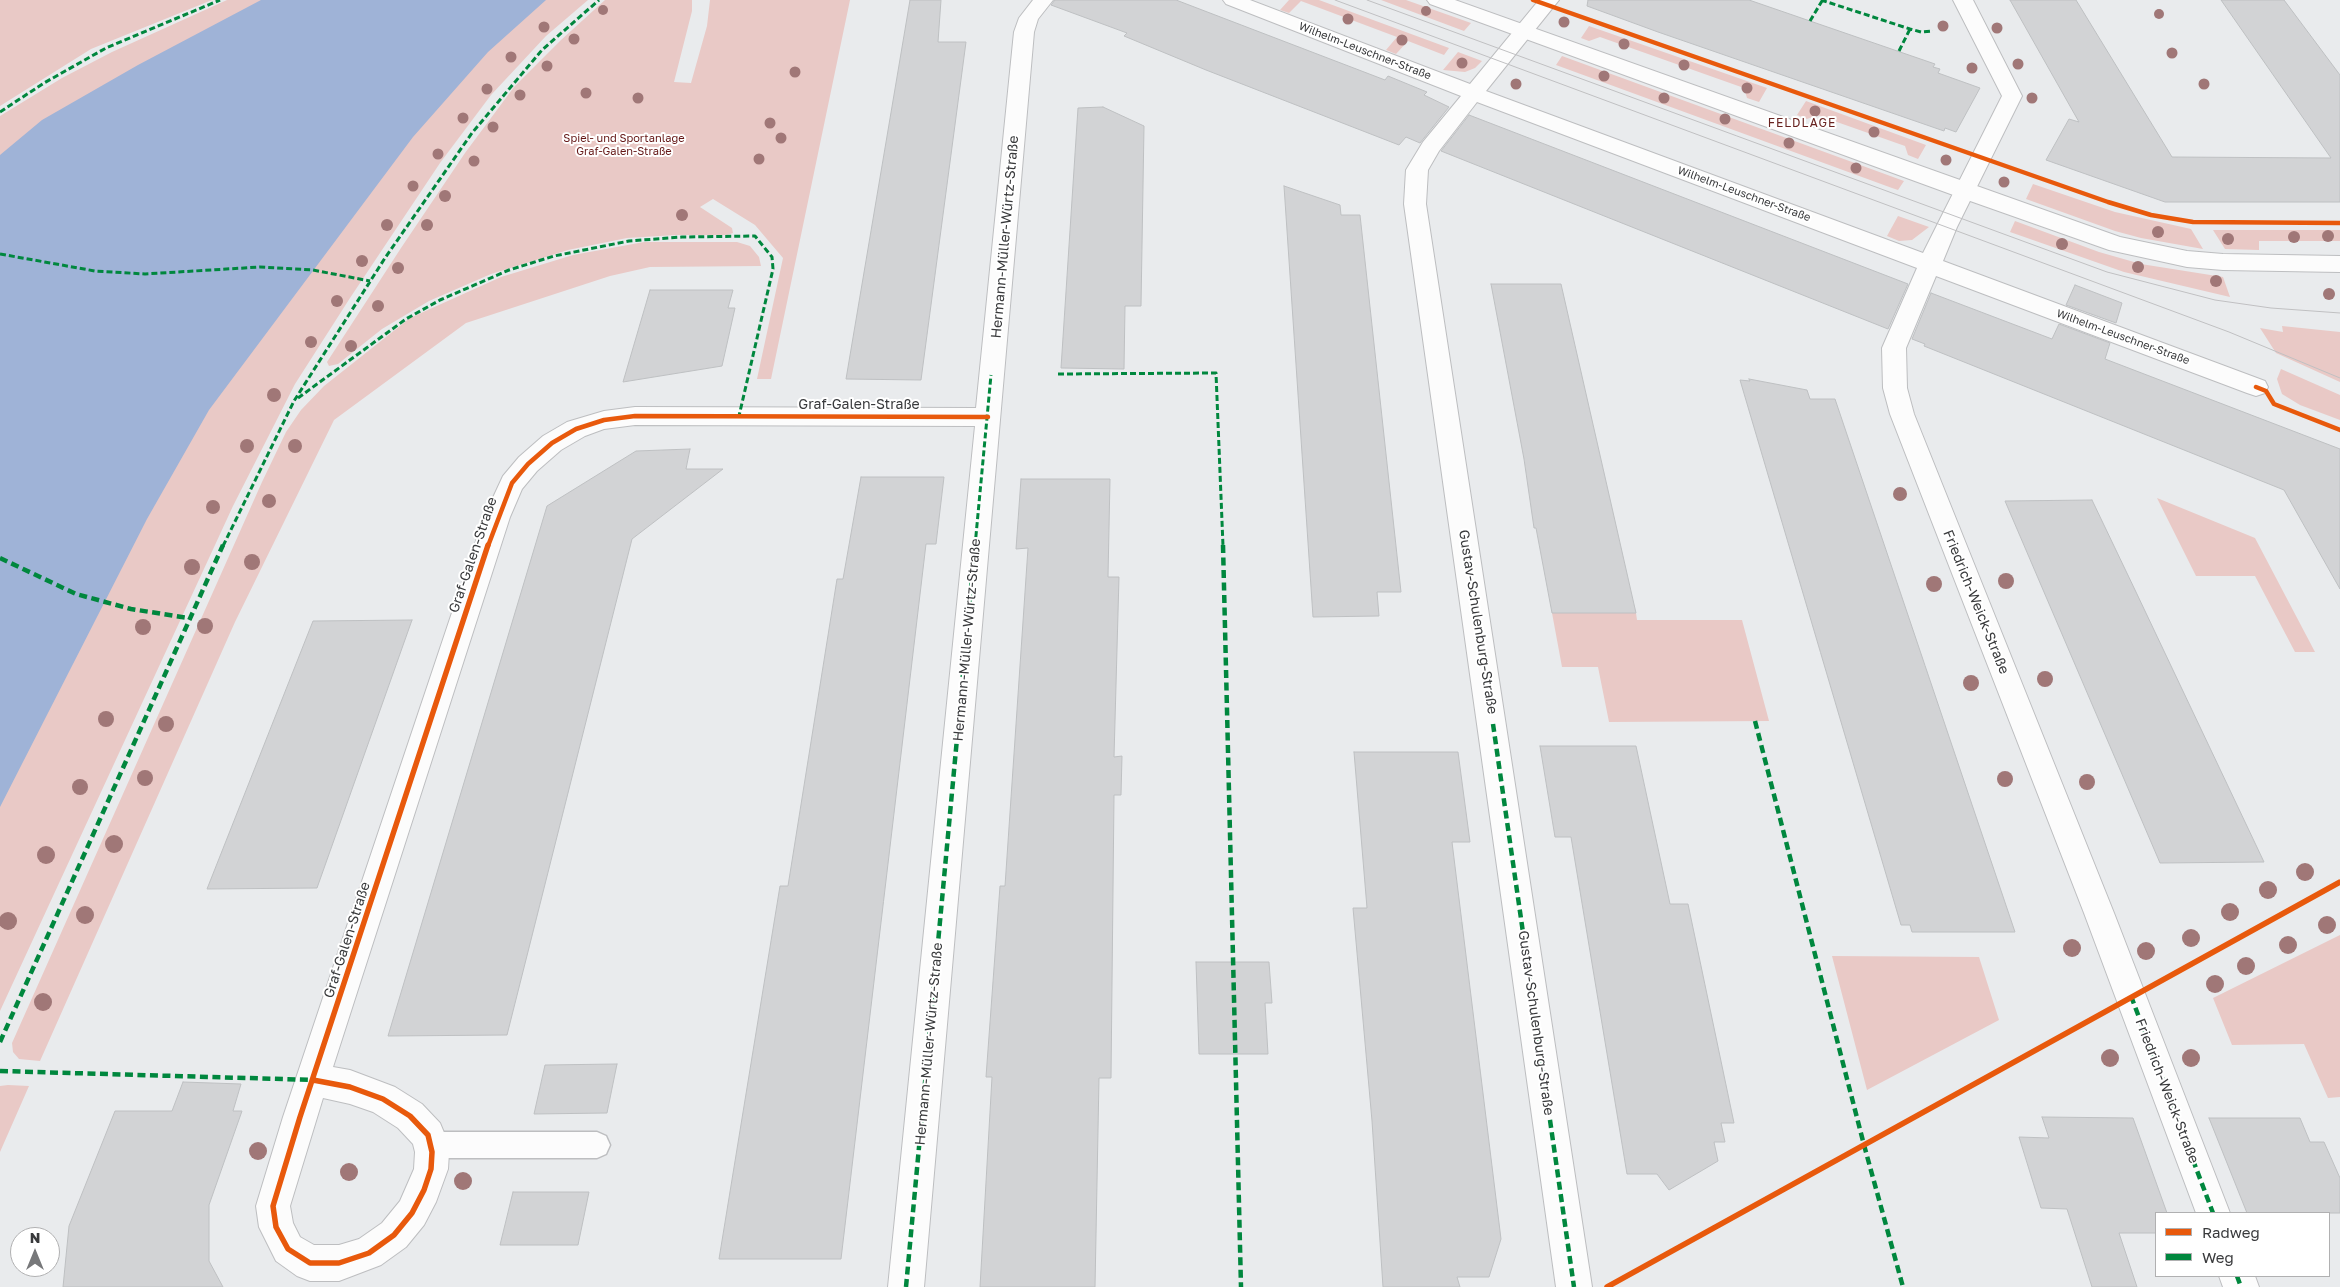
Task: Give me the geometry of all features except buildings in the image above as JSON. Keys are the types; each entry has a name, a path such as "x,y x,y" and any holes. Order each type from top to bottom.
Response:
{"street":[{"name":"Hermann-Müller-Würtz-Straße","path":"906,1287 1024,32 1028,18 1044,0"},
{"name":"Wilhelm-Leuschner-Straße","path":"1232,0 1473,93 2256,387"},
{"path":"1436,0 2092,236 2152,253 2187,259 2241,264 2340,264"},
{"name":"Gustav-Schulenburg-Straße","path":"1549,0 1430,147 1417,170 1415,204 1495,734 1574,1287"},
{"name":"Friedrich-Weick-Straße","path":"1963,0 2012,96 1930,263 1894,348 1894,388 1902,414 2099,913 2213,1212"},
{"name":"Graf-Galen-Straße","path":"313,1080 350,1087 383,1099 410,1116 428,1135 430,1145 431,1169 424,1190 412,1213 394,1235 369,1252 339,1263 310,1263 288,1249 276,1227 273,1206 313,1080 497,517 512,483 528,464 552,443 576,430 604,420 635,416 988,417"}],"lane":[{"path":"430,1145 597,1145"}],"green space":[{"path":"0,0 212,0 91,49 0,106"},
{"path":"227,0 588,0 546,36 491,95 440,163 295,384 233,506 0,1011 0,116 62,78 112,52"},
{"name":"Spiel- und Sportanlage Graf-Galen-Straße","path":"605,0 692,0 692,11 674,82 691,83 707,26 710,0 850,0 771,379 757,379 783,258 755,225 713,199 700,207 732,228 733,233 727,235 676,235 627,238 568,250 491,274 429,301 382,329 338,364 329,366 327,362 401,248 465,153 514,87"},
{"path":"1289,0 1319,0 1449,48 1444,55 1408,41 1396,54 1386,50 1397,37 1301,1 1289,13 1280,10"},
{"path":"1381,0 1406,0 1471,23 1464,31"},
{"path":"1589,26 1767,88 1759,102 1747,98 1744,88 1600,37 1589,41 1581,38"},
{"path":"1458,52 1482,61 1475,68 1465,72 1443,70"},
{"path":"1562,56 1904,181 1898,190 1892,188 1556,65"},
{"path":"1806,101 1926,145 1918,159 1908,155 1905,146 1817,115 1807,119 1797,115"},
{"path":"2033,184 2115,212 2191,229 2203,249 2141,238 2115,231 2026,199"},
{"path":"1898,216 1929,227 1912,240 1899,241 1887,236"},
{"path":"2015,221 2099,252 2141,264 2223,277 2230,297 2124,272 2010,232"},
{"path":"2213,230 2340,230 2340,241 2259,241 2259,250 2225,249"},
{"path":"644,242 737,242 750,246 759,257 761,266 650,267 610,276 466,323 334,420 235,622 40,1061 19,1059 13,1052 12,1043 262,482 286,432 301,410 324,386 410,318 501,277 573,255"},
{"path":"2282,326 2340,332 2340,382 2276,353 2260,328 2283,332"},
{"path":"2281,369 2340,395 2340,420 2300,405 2282,394 2277,379"},
{"path":"2157,498 2255,538 2315,652 2295,652 2255,576 2196,576"},
{"path":"1552,613 1636,613 1637,620 1742,620 1769,721 1609,722 1598,667 1562,667"},
{"path":"2340,935 2340,1097 2328,1098 2304,1044 2232,1045 2213,998"},
{"path":"1832,956 1979,957 1999,1020 1867,1090"},
{"path":"0,1086 29,1086 0,1152"}],"water":[{"path":"261,0 546,0 488,52 413,137 209,410 147,519 0,807 0,155 42,120 138,65"}],"tram line":[{"path":"1335,0 2229,332 2340,378"},
{"path":"1367,0 2107,272 2215,300 2271,308 2340,313"}],"marked path":[{"path":"0,112 44,83 106,48 220,0"},
{"path":"0,1042 204,584 294,401 385,258 472,133 542,50 599,0"},
{"path":"1821,0 1910,29 1921,32 1933,31"},
{"path":"1810,21 1822,1"},
{"path":"1899,51 1910,29"},
{"path":"298,398 406,319 440,300 509,270 554,256 629,241 682,237 755,236 772,257 773,269 739,416"},
{"path":"0,254 95,271 145,274 260,267 313,270 370,281"},
{"path":"1058,374 1216,373 1221,462 1241,1287"},
{"path":"906,1287 991,375"},
{"path":"0,558 76,594 131,609 188,618"},
{"path":"1755,721 1864,1145 1903,1287"},
{"path":"1493,724 1574,1287"},
{"path":"2131,996 2213,1212"},
{"path":"0,1071 316,1080"},
{"path":"2237,1277 2241,1287"}],"cycle path":[{"path":"1533,0 2108,202 2151,215 2193,222 2340,223"},
{"path":"2256,387 2266,391 2274,404 2340,430"},
{"path":"313,1080 350,1087 383,1099 410,1116 428,1135 432,1152 431,1169 424,1190 412,1213 394,1235 369,1253 339,1263 310,1263 288,1249 276,1227 273,1206 300,1117 497,517 512,483 528,464 552,443 576,429 604,420 635,416 988,417"},
{"path":"1607,1287 2340,882"}],"district":[{"name":"FELDLAGE","path":"1802,123"}]}
